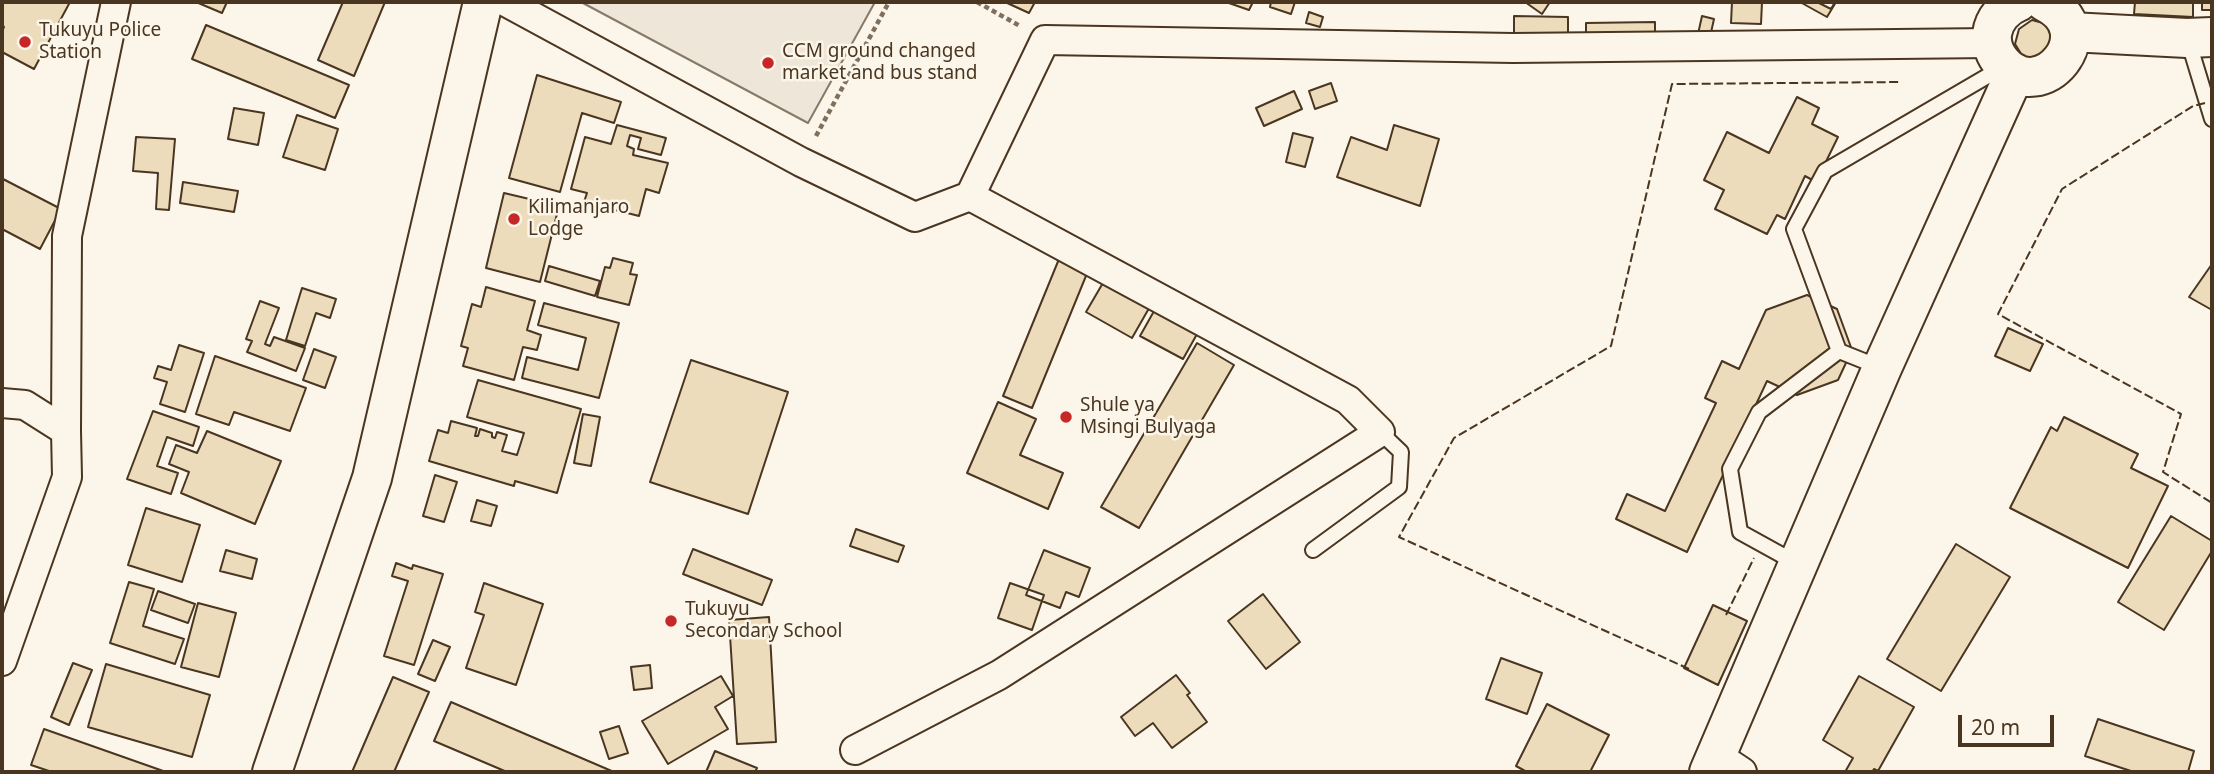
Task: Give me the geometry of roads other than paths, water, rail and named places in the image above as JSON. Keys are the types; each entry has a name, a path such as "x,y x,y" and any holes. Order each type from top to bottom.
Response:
{"main road":[{"path":"272,772 372,478 483,2"},
{"path":"2002,33 2026,76 2038,76 2059,65 2070,44 2057,11"},
{"path":"2057,11 2200,38"},
{"path":"1723,767 1799,565 1882,368 2002,33"}],"street":[{"path":"2,661 67,477 67,236 116,2"},
{"path":"506,2 801,162 915,217 970,196 1045,40 1513,48 2002,33"},
{"path":"855,750 999,675 1380,432 1348,400 970,196"},
{"path":"2,403 25,404 66,431"}],"lane":[{"path":"1882,368 1839,351 1794,229 1825,171 2002,33"},
{"path":"2200,38 2205,103 2212,119"},
{"path":"1799,565 1740,532 1730,469 1759,412 1839,351"},
{"path":"1313,550 1399,487 1401,452 1380,432"}],"place":[{"name":"Tukuyu Police Station","path":"25,42"},
{"name":"CCM ground changed market and bus stand","path":"768,63"},
{"name":"Kilimanjaro Lodge","path":"514,219"},
{"name":"Shule ya Msingi Bulyaga","path":"1066,417"},
{"name":"Tukuyu Secondary School","path":"671,621"}]}
